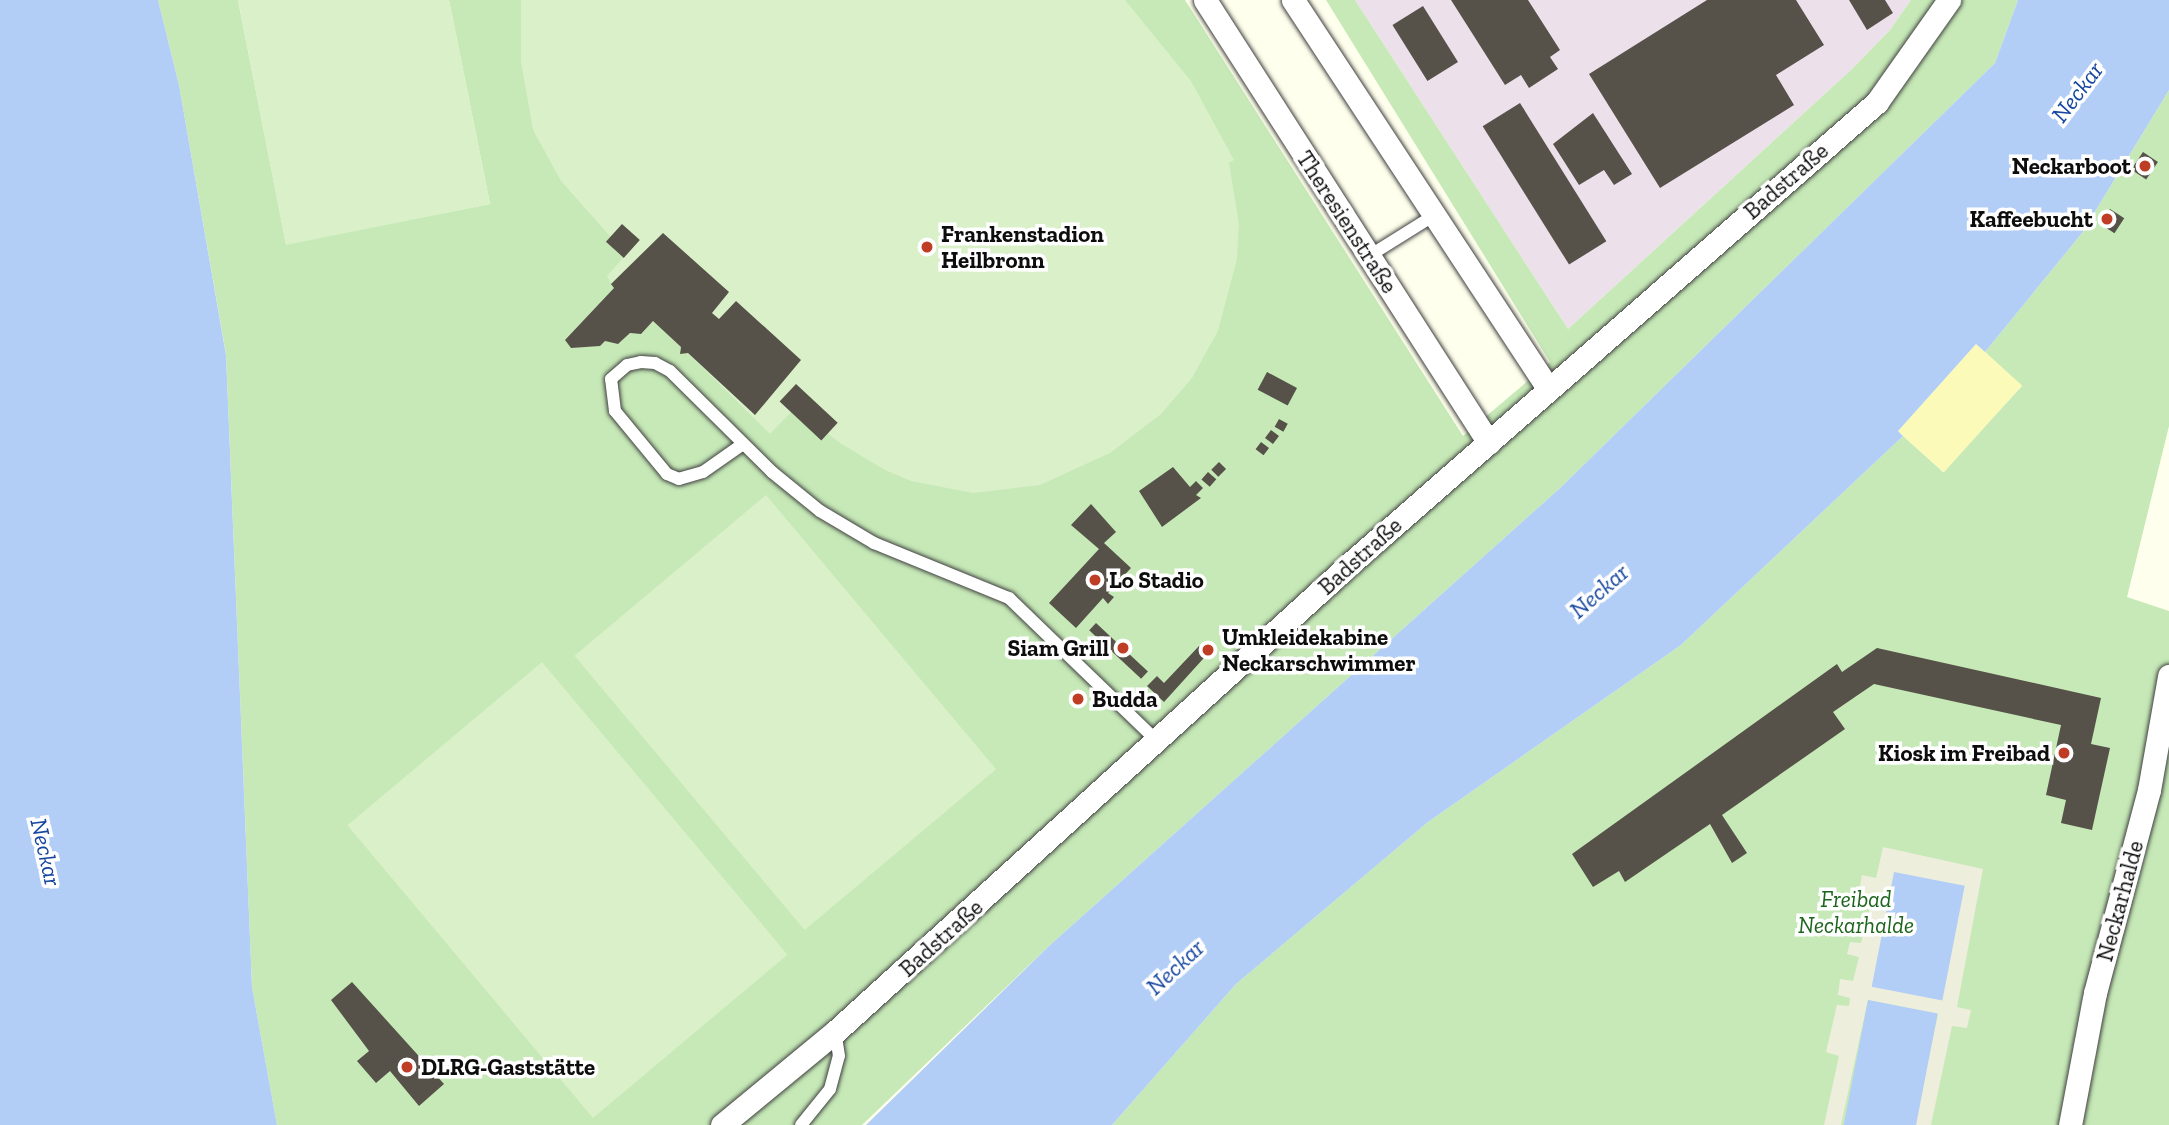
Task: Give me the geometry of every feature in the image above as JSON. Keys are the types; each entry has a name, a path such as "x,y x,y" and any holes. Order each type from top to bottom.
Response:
{"street":[{"name":"Theresienstraße","path":"1205,0 1489,443"},
{"path":"1293,0 1549,389"},
{"name":"Badstraße","path":"722,1125 835,1032 1158,743 1352,562 1877,102 1949,0"},
{"name":"Neckarhalde","path":"2070,1125 2095,993 2149,790 2169,676"}],"lane":[{"path":"1369,256 1433,216"},
{"path":"743,444 703,472 679,479 667,474 615,411 611,379 626,365 655,363 705,402 743,444 843,526 916,562 1009,598 1158,743"},
{"path":"801,1125 830,1088 839,1056 835,1032"}],"shaded area":[{"path":"1355,0 1911,0 1890,30 1851,70 1568,329"},
{"path":"1883,847 1983,869 1957,1007 1971,1010 1967,1028 1952,1026 1931,1125 1914,1125 1938,1014 1868,1000 1841,1125 1824,1125 1839,1056 1826,1052 1837,1005 1849,1006 1850,998 1838,995 1840,979 1853,981 1859,957 1847,954 1850,942 1861,943 1872,899 1858,896 1862,875 1876,878"}],"green space":[{"path":"158,0 238,0 286,244 490,204 449,0 1185,0 1463,436 1550,362 1326,0 1355,0 1568,329 1851,70 1890,30 1911,0 2018,0 1995,63 1559,489 1049,946 862,1125 277,1125 252,987 226,354 179,85"},
{"path":"238,0 449,0 490,204 286,245"},
{"name":"Frankenstadion Heilbronn","path":"521,0 1125,0 1191,81 1234,160 1229,163 1239,224 1237,259 1218,331 1192,378 1161,414 1110,453 1040,485 973,493 911,481 885,470 840,443 795,408 770,434 688,353 680,354 681,347 653,321 641,334 630,333 618,344 605,341 600,346 571,348 565,340 614,288 607,276 623,258 614,249 617,244 561,181 533,130 521,62"},
{"name":"Freibad Neckarhalde","path":"2169,90 2169,426 2127,597 2169,611 2169,1125 1112,1125 1236,984 1428,822 1681,645 1903,436 1943,472 2022,386 1985,352 2082,233"},
{"path":"766,495 996,769 805,930 574,656"},
{"path":"542,662 788,955 593,1118 347,825"}],"sand":[{"path":"1976,344 2022,385 1944,472 1898,431"}],"water":[{"name":"Neckar","path":"0,0 158,0 179,85 226,355 252,987 277,1125 0,1125"},
{"name":"Neckar","path":"2018,0 2169,0 2169,90 2082,233 1985,352 1976,344 1898,431 1903,436 1681,645 1428,822 1236,984 1112,1125 866,1125 1049,946 1559,489 1995,63"},
{"path":"1894,872 1965,886 1942,1001 1872,987"},
{"path":"1868,1000 1938,1014 1916,1125 1844,1125"}],"building":[{"path":"1451,0 1528,0 1560,50 1550,57 1558,69 1529,88 1521,75 1505,85"},
{"path":"1707,0 1796,0 1824,45 1776,75 1794,105 1660,188 1589,74"},
{"path":"1849,0 1885,0 1893,13 1867,30"},
{"path":"1423,6 1458,62 1427,81 1392,25"},
{"path":"1520,103 1606,241 1569,265 1483,126"},
{"path":"1593,113 1632,174 1614,185 1604,170 1579,185 1553,144"},
{"name":"Neckarboot","path":"2143,152 2158,162 2146,179 2131,169"},
{"path":"2110,209 2124,218 2114,233 2100,224"},
{"path":"622,224 640,240 624,258 606,242"},
{"path":"663,233 729,292 712,313 719,319 736,301 801,360 755,415 688,353 680,354 681,347 653,321 641,334 630,333 618,344 605,341 600,346 571,348 565,340 614,288 611,284"},
{"path":"1267,372 1297,388 1288,406 1258,390"},
{"path":"796,384 838,423 821,440 780,402"},
{"path":"1279,419 1288,424 1283,432 1275,427"},
{"path":"1271,430 1279,436 1273,444 1265,438"},
{"path":"1261,442 1269,448 1264,455 1256,449"},
{"path":"1219,462 1226,469 1218,477 1211,470"},
{"path":"1173,467 1190,487 1196,481 1203,488 1196,495 1201,498 1162,527 1139,491"},
{"path":"1208,472 1216,479 1210,487 1201,480"},
{"name":"Lo Stadio","path":"1091,504 1116,532 1104,543 1131,568 1108,593 1114,597 1108,604 1103,598 1076,628 1049,603 1099,549 1071,525"},
{"path":"1096,623 1148,671 1141,679 1089,630"},
{"path":"1199,646 1212,649 1164,702 1147,686 1157,676 1164,683"},
{"path":"1877,648 2101,698 2091,744 2110,748 2092,830 2061,823 2066,800 2046,795 2061,725 1874,684 1833,712 1845,729 1722,815 1747,853 1732,863 1710,824 1625,882 1619,871 1593,887 1572,854 1837,664 1842,672"},
{"path":"352,982 444,1084 419,1106 390,1071 376,1083 357,1061 369,1051 331,1000"}],"place":[{"name":"Neckarboot","path":"2145,166"},
{"name":"Kaffeebucht","path":"2107,219"},
{"name":"Frankenstadion Heilbronn","path":"927,247"},
{"name":"Lo Stadio","path":"1095,580"},
{"name":"Siam Grill","path":"1123,648"},
{"name":"Umkleidekabine Neckarschwimmer","path":"1208,650"},
{"name":"Budda","path":"1078,699"},
{"name":"Kiosk im Freibad","path":"2064,753"},
{"name":"DLRG-Gaststätte","path":"407,1067"}]}
